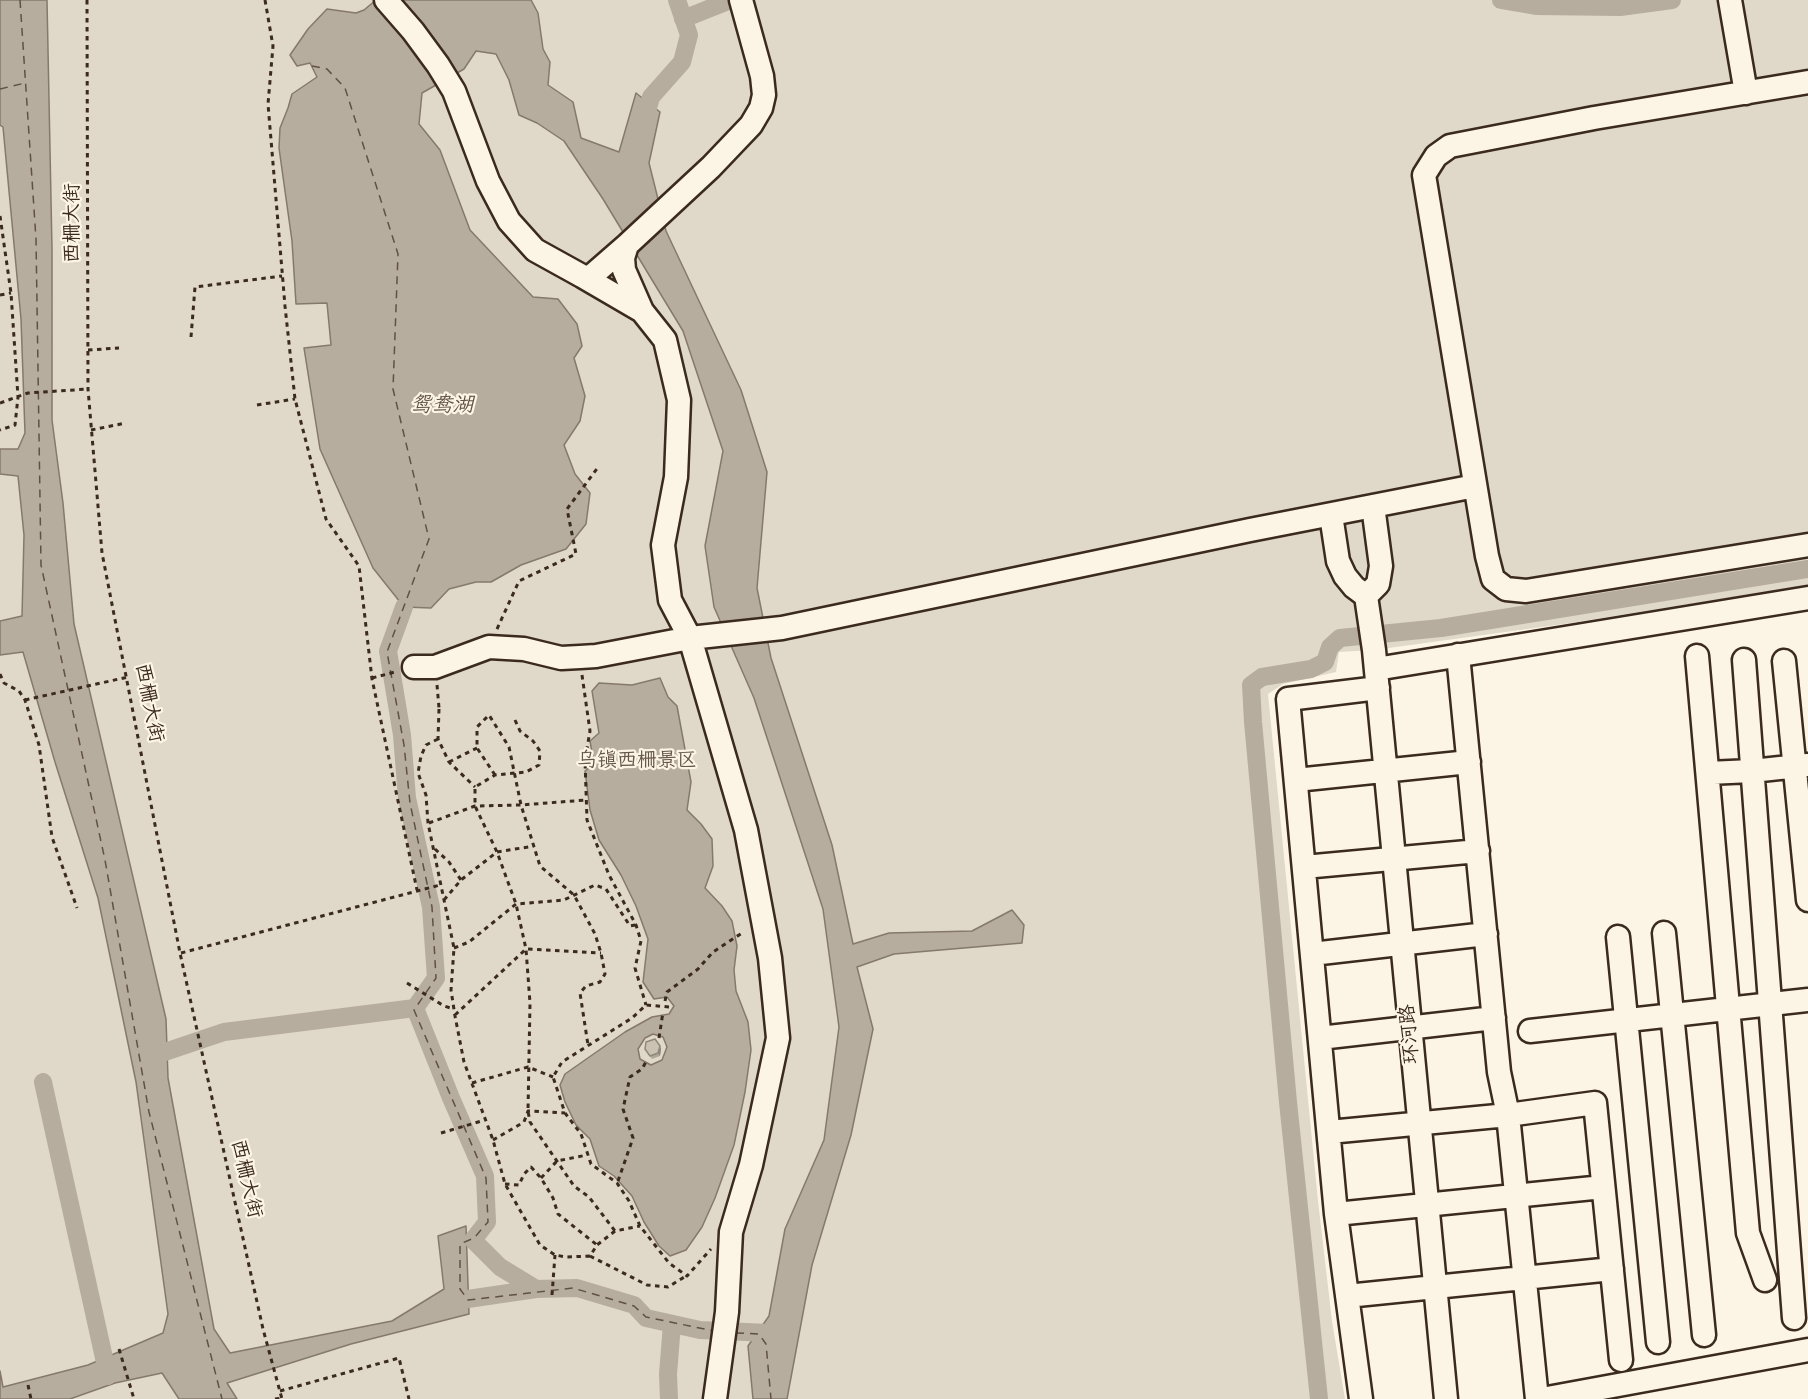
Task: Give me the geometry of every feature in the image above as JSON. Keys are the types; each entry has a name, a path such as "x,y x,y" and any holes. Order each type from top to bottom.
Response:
{"street":[{"path":"386,0 413,31 454,92 488,181 509,221 535,250 642,311"},
{"path":"588,279 674,202 734,144 751,125 761,108 764,95 762,76 741,0"},
{"path":"1730,0 1746,93"},
{"path":"1808,82 1499,135 1450,146 1436,156 1424,175 1475,486 1493,579 1506,589 1526,591 1808,545"},
{"path":"627,245 623,258 624,270 642,311 665,340 679,400 676,477 663,545 670,600 690,638 746,830 770,958 778,1038 751,1165 731,1232 727,1312 715,1399"},
{"path":"424,667 489,647 524,649 561,658 596,656 690,638 782,628 1475,486"},
{"path":"1331,515 1338,561 1345,576 1366,596 1378,584 1381,566 1373,506"},
{"name":"环河路","path":"1366,596 1376,669 1446,1399"},
{"path":"1361,1399 1336,1214 1288,699 1376,669 1808,598"},
{"path":"1458,655 1494,1018 1508,1115 1537,1399"},
{"path":"1697,656 1748,1233 1765,1280"},
{"path":"1744,660 1770,1004 1798,1249 1794,1318"},
{"path":"1784,661 1801,766 1808,900"},
{"path":"1296,780 1469,762"},
{"path":"1708,772 1752,771 1801,766"},
{"path":"1304,867 1478,850"},
{"path":"1664,933 1704,1335"},
{"path":"1312,954 1486,934"},
{"path":"1618,937 1658,1342"},
{"path":"1530,1031 1808,1000"},
{"path":"1320,1038 1494,1018"},
{"path":"1329,1132 1508,1115 1595,1103 1621,1360"},
{"path":"1336,1214 1603,1187"},
{"path":"1756,1254 1798,1249"},
{"path":"1347,1296 1612,1269"},
{"path":"1542,1399 1808,1350"}],"path":[{"name":"西栅大街","path":"87,0 88,389 102,553 180,953 263,1329 282,1399"},
{"path":"265,0 273,46 268,104 295,399 326,519 359,567 372,679 417,891"},
{"path":"0,216 11,293 18,397 15,425 0,430"},
{"path":"191,337 195,287 282,276"},
{"path":"0,295 11,293"},
{"path":"88,350 120,348"},
{"path":"0,403 28,393 88,389"},
{"path":"257,405 295,399"},
{"path":"91,430 126,423"},
{"path":"489,647 519,581 576,554 567,509 599,466"},
{"path":"580,657 590,731 585,760 587,820 602,859 636,925 641,941 635,968 646,1005"},
{"path":"372,679 424,667 439,711 438,738 449,762 476,787"},
{"path":"0,674 4,683 20,691 25,700 39,745 52,837 77,908"},
{"path":"25,700 128,677"},
{"path":"495,775 477,748 477,727 489,715 509,747 520,805 540,866 574,895 595,934 601,953 605,974 600,982 586,986 580,993 588,1044"},
{"path":"476,787 495,775 526,772 539,765 540,752 520,731 515,720"},
{"path":"438,738 426,745 420,756 418,773 426,795 428,823 454,948 451,990 455,1016 465,1062 493,1140 505,1184 540,1245 555,1255 590,1256 647,1286 668,1287 687,1276 701,1258 731,1232"},
{"path":"449,762 477,748"},
{"path":"476,787 475,806 497,852 516,904 526,949 530,1003 528,1067 530,1122 574,1186 589,1197 615,1231"},
{"path":"428,823 475,806 586,800"},
{"path":"444,901 461,880 497,852 534,846"},
{"path":"434,848 449,862 461,880"},
{"path":"180,953 440,885"},
{"path":"454,948 469,942 516,904 564,900 595,885 606,890 630,926 636,925"},
{"path":"665,1002 667,992 698,969 713,952 742,933"},
{"path":"455,1016 526,949 601,953"},
{"path":"407,983 444,1006 454,1009"},
{"path":"669,1007 646,1005 632,1018 562,1062 553,1077 565,1113 581,1134 591,1164 617,1183 629,1201 640,1226 669,1263 687,1276"},
{"path":"659,1038 663,1012"},
{"path":"618,1181 633,1138 623,1110 630,1077 642,1069 646,1060"},
{"path":"472,1083 528,1067 553,1077"},
{"path":"528,1111 565,1113"},
{"path":"493,1140 524,1122 528,1111"},
{"path":"441,1132 485,1120"},
{"path":"541,1178 557,1161 587,1155"},
{"path":"505,1184 519,1185 524,1174 531,1167 553,1198 558,1214 597,1245"},
{"path":"590,1256 597,1245 615,1231 640,1226"},
{"path":"552,1295 555,1255"},
{"path":"119,1349 133,1398"},
{"path":"280,1391 399,1358 409,1399"},
{"path":"28,1385 32,1399"},
{"path":"274,1399 282,1399"}],"green space":[{"name":"乌镇西栅景区","path":"0,0 1808,0 1808,585 1571,623 1374,650 1339,652 1336,672 1283,684 1268,694 1318,1201 1332,1321 1345,1399 0,1399"}],"water":[{"path":"0,0 47,0 52,249 52,420 63,503 74,624 166,1019 168,1078 214,1329 230,1353 392,1321 444,1289 438,1236 466,1226 469,1314 351,1344 227,1383 237,1399 179,1399 162,1373 115,1383 70,1399 0,1399 0,1371 3,1387 88,1365 163,1333 168,1314 136,1082 98,898 23,652 0,655 0,621 22,616 24,535 18,476 0,474 0,449 18,449 25,433 21,319 3,127 0,125"},
{"name":"鸳鸯湖","path":"376,0 531,0 538,13 543,49 550,62 548,85 573,102 581,138 619,152 636,93 660,112 649,163 666,231 741,390 767,472 757,588 771,658 832,845 853,944 889,933 972,931 1012,910 1024,925 1022,943 894,954 857,967 873,1029 851,1135 812,1265 787,1399 753,1399 748,1346 769,1316 785,1229 824,1140 839,1027 823,909 754,698 714,607 705,546 723,451 683,331 603,199 564,141 537,123 519,115 509,80 496,54 476,51 464,69 422,93 419,124 440,150 470,230 533,297 558,299 577,324 582,346 574,358 585,396 580,421 564,445 575,474 590,493 586,524 566,549 521,565 491,582 476,582 449,589 431,608 404,607 373,568 320,449 304,348 331,345 327,303 296,304 292,241 279,148 280,128 292,94 317,77 310,63 297,66 290,55 308,29 327,9 356,13 364,10"},
{"path":"660,678 668,697 677,706 691,782 687,810 712,839 713,866 705,888 732,921 737,946 734,970 736,991 748,1022 751,1050 734,1145 715,1198 702,1227 686,1250 670,1256 659,1246 632,1196 614,1176 599,1166 590,1139 576,1125 560,1085 565,1074 625,1032 652,1017 669,1014 674,1006 667,997 654,999 643,982 648,939 621,875 599,840 590,810 585,771 594,764 590,741 599,733 592,691 599,683 632,685","holes":["653,1034 663,1037 667,1047 662,1060 651,1065 640,1059 638,1049 645,1038"]}],"building":[{"path":"655,1039 660,1046 658,1053 650,1056 645,1049 646,1042"}],"waterway":[{"path":"643,126 651,97 682,62 689,35 677,0"},
{"path":"683,19 731,0"},
{"path":"1501,0 1536,6 1620,7 1672,0"},
{"path":"1319,1399 1288,1102 1251,685 1262,677 1311,669 1325,662 1330,647 1340,638 1441,628 1808,569"},
{"path":"147,1058 224,1032 415,1008 436,978 431,907 407,798 402,735 388,651 404,607"},
{"path":"415,1008 485,1176 487,1222 473,1240 500,1267 536,1289 577,1288 634,1305 646,1318 700,1330 769,1333"},
{"path":"43,1082 108,1376"},
{"path":"445,1305 454,1301 536,1289"},
{"path":"669,1399 668,1374 672,1324"}],"ferry route":[{"path":"20,0 36,239 41,565 105,860 149,1112 222,1399"},
{"path":"312,66 327,69 345,88 398,254 393,389 429,539 387,652 404,745 410,803 432,907 436,978 414,1010 486,1178 488,1222 474,1238 460,1244 460,1289 468,1300 573,1288 634,1306 646,1317 714,1331"},
{"path":"0,89 25,83"},
{"path":"736,1333 759,1334 766,1344 771,1399"}]}
